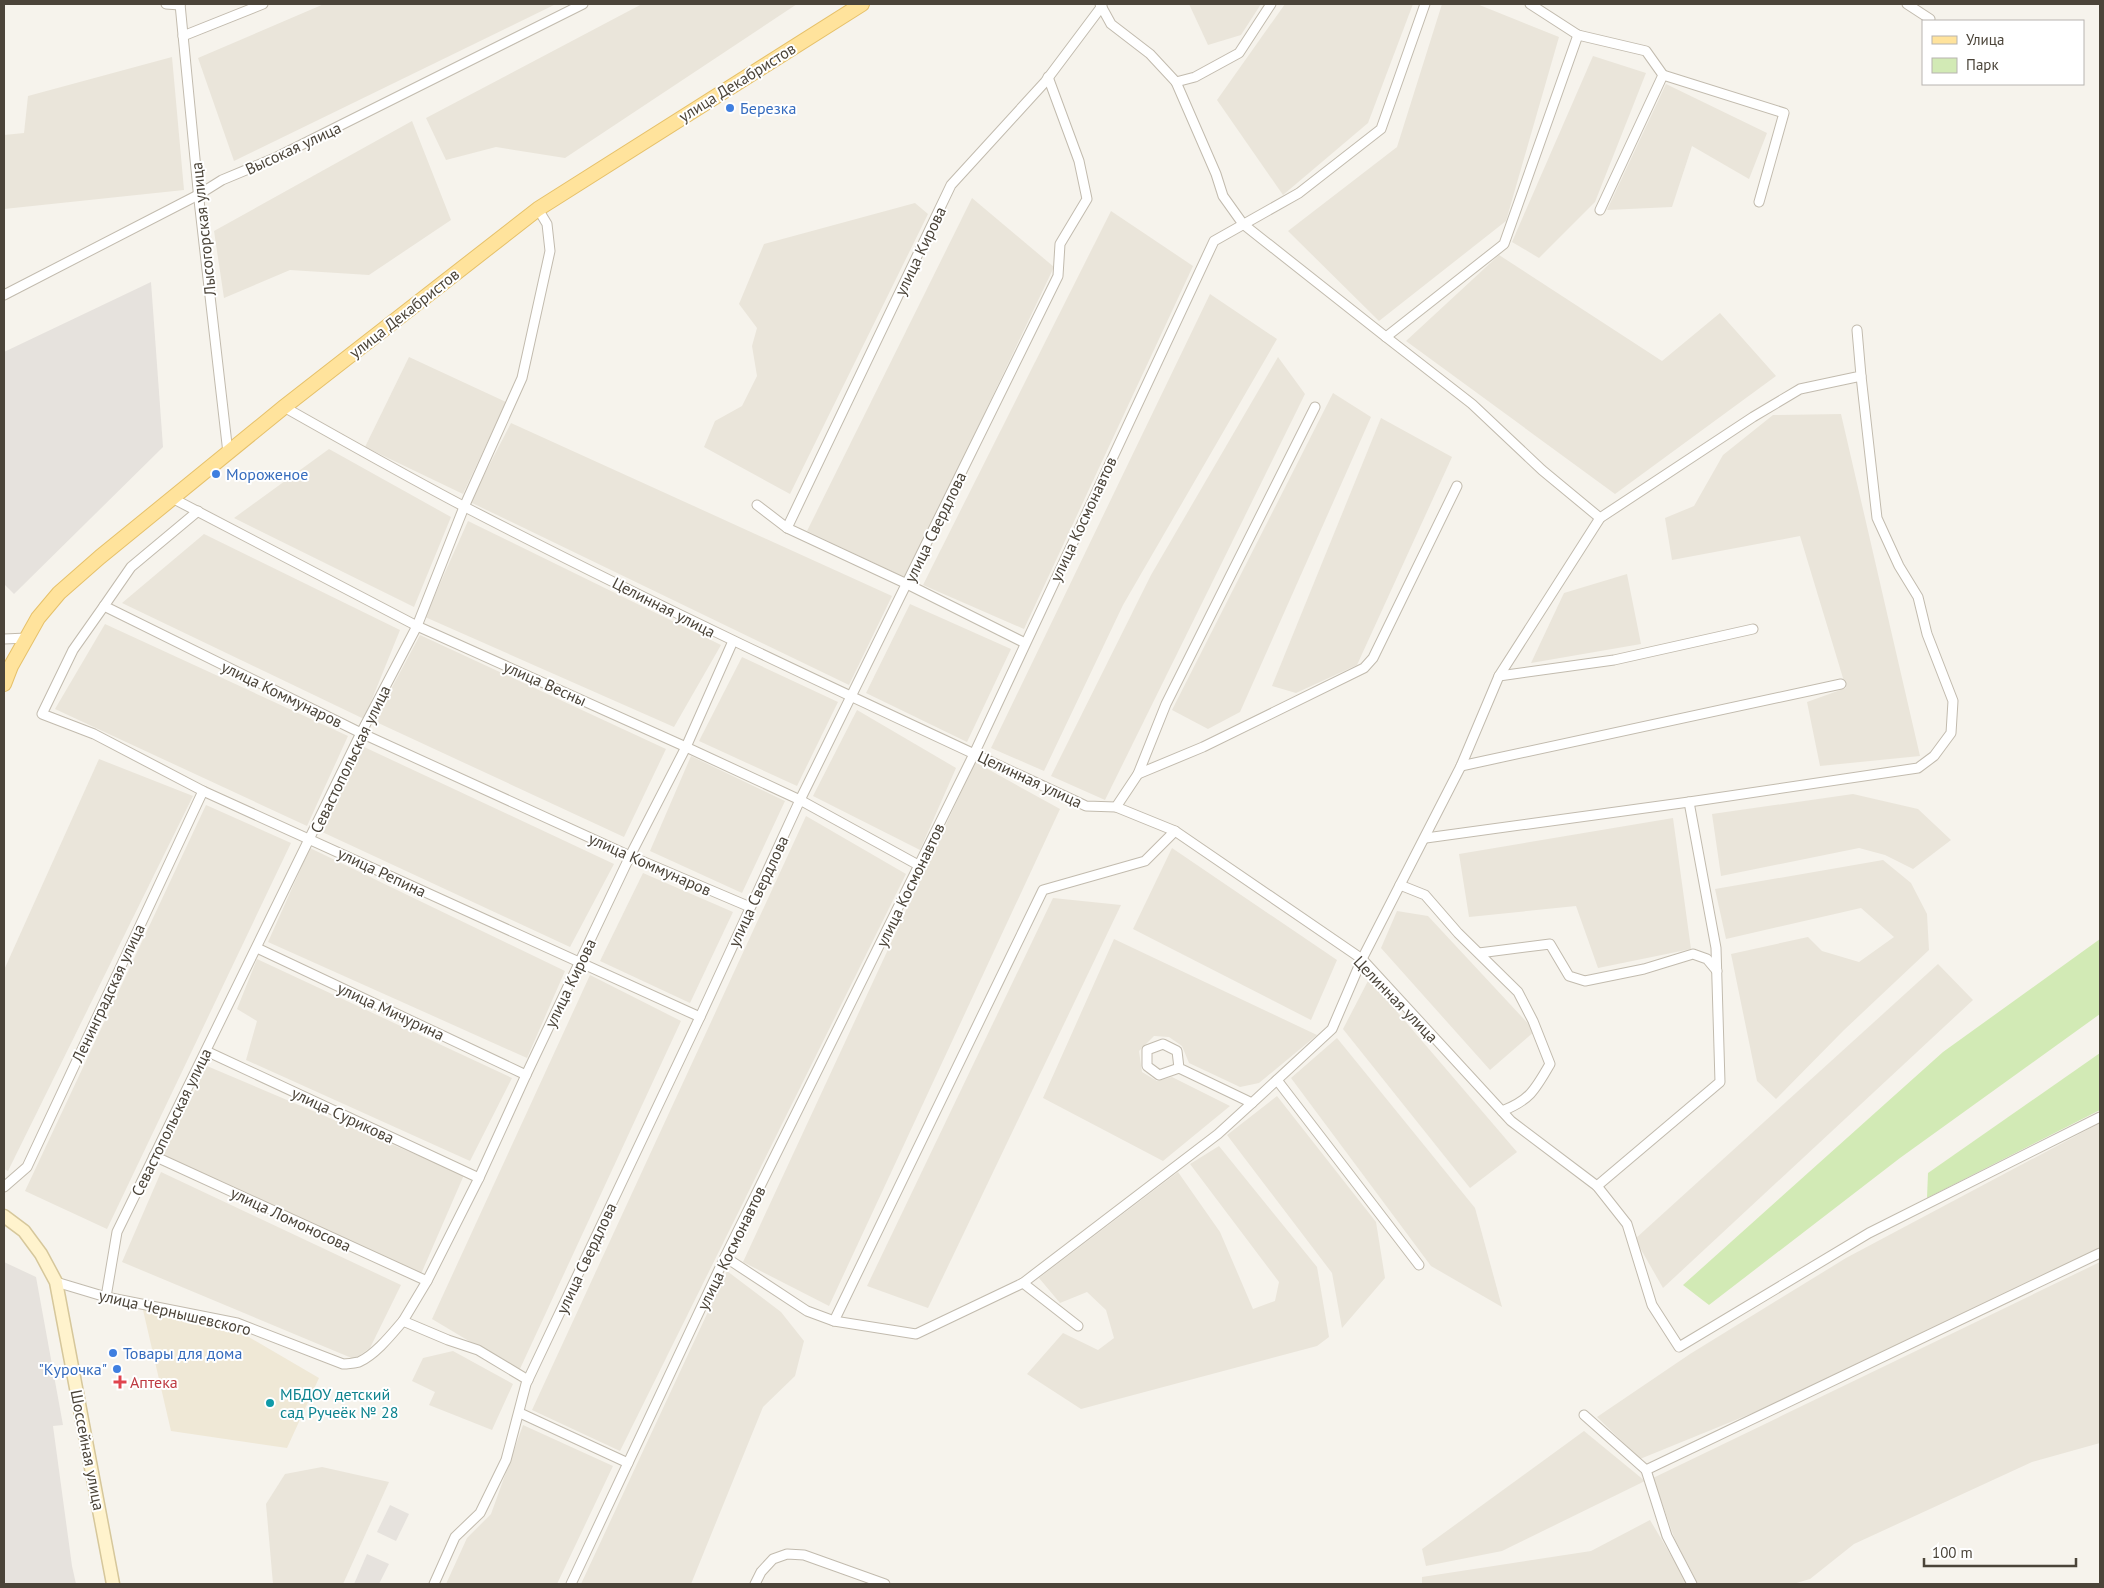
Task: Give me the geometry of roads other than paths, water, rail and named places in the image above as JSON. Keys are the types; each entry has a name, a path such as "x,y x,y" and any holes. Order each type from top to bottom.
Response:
{"main road":[{"name":"улица Декабристов","path":"4,684 11,666 38,618 59,593 284,407 538,209 862,4"}],"street":[{"path":"166,4 180,4"},
{"name":"Лысогорская улица","path":"180,4 198,195 228,453"},
{"path":"183,36 262,4"},
{"name":"Высокая улица","path":"4,295 198,195 222,180 277,157 583,4"},
{"path":"1176,82 1194,77 1239,53 1271,4"},
{"name":"улица Космонавтов","path":"570,1584 725,1257 974,754 1214,241 1299,193 1381,130 1425,4"},
{"path":"1530,4 1578,35 1646,51 1663,75 1784,113 1759,202"},
{"path":"1907,4 1930,19"},
{"path":"1101,5 1111,24 1150,54 1176,82 1216,174 1223,196 1242,224 1472,404 1542,470 1600,518"},
{"name":"улица Кирова","path":"787,528 951,185 1048,77 1101,5"},
{"path":"1386,337 1504,244 1578,35"},
{"path":"1600,210 1663,75"},
{"name":"улица Свердлова","path":"434,1584 455,1537 480,1513 506,1460 528,1380 700,1017 800,800 1058,276 1060,244 1087,199 1079,161 1048,77"},
{"name":"Севастопольская улица","path":"106,1297 117,1232 361,733 417,626 464,507 522,378 550,251 547,224 538,209"},
{"path":"1426,838 1918,768 1934,756 1951,733 1953,701 1928,634 1918,597 1899,566 1877,518 1857,330"},
{"path":"725,1257 807,1311 834,1321 916,1334 1023,1283 1218,1134 1332,1029 1362,959 1426,838 1461,766 1499,676 1600,518 1753,416 1800,389 1861,376"},
{"name":"Целинная улица","path":"284,407 464,507 851,698 1086,806 1116,806 1175,831 1362,959 1511,1121 1597,1186 1627,1224 1652,1305 1679,1347 1869,1233 2100,1117"},
{"path":"1116,806 1138,774 1166,704 1315,407"},
{"path":"1138,774 1203,747 1364,668 1373,658 1457,486"},
{"name":"улица Весны","path":"172,498 417,626 686,746 800,800 920,866"},
{"path":"756,505 787,528 907,584 1025,643"},
{"path":"104,606 131,568 198,511"},
{"name":"улица Коммунаров","path":"104,606 361,733 630,856 750,907"},
{"name":"улица Репина","path":"104,606 74,650 42,714 94,734 203,791 700,1017"},
{"path":"1499,676 1614,660 1753,629"},
{"path":"4,639 27,638"},
{"name":"улица Кирова","path":"403,1321 427,1282 480,1178 526,1075 630,856 686,746 733,641"},
{"path":"1461,766 1842,684"},
{"name":"Ленинградская улица","path":"4,1187 27,1167 203,791"},
{"path":"1597,1186 1720,1082 1716,948 1689,802"},
{"path":"834,1321 1043,890 1145,861 1175,831"},
{"path":"1400,886 1425,896 1518,992 1533,1021 1550,1064 1536,1089 1520,1104 1502,1111"},
{"path":"1479,953 1550,944 1569,976 1585,981 1644,969 1693,954 1707,959 1717,971"},
{"name":"улица Мичурина","path":"257,948 526,1075"},
{"name":"улица Сурикова","path":"206,1051 480,1178"},
{"path":"1179,1068 1252,1103"},
{"path":"1277,1080 1419,1265"},
{"name":"улица Ломоносова","path":"154,1156 427,1282"},
{"name":"Шоссейная улица","path":"4,1216 24,1231 41,1254 56,1282 113,1584"},
{"path":"1646,1470 2100,1253"},
{"name":"улица Чернышевского","path":"56,1282 106,1297 237,1323 343,1364 358,1362 371,1354 393,1334 403,1321"},
{"path":"1023,1283 1078,1326"},
{"path":"403,1321 478,1350 528,1380"},
{"path":"520,1413 628,1463"},
{"path":"1584,1415 1646,1470 1667,1536 1692,1584"},
{"path":"755,1584 761,1572 773,1560 787,1554 804,1555 885,1584"}],"place":[{"name":"Березка","path":"730,108"},
{"name":"Мороженое","path":"216,474"},
{"name":"Товары для дома","path":"113,1353"},
{"name":"\"Курочка\"","path":"117,1369"},
{"name":"Аптека","path":"120,1382"},
{"name":"МБДОУ детский сад Ручеёк № 28","path":"270,1403"}]}
